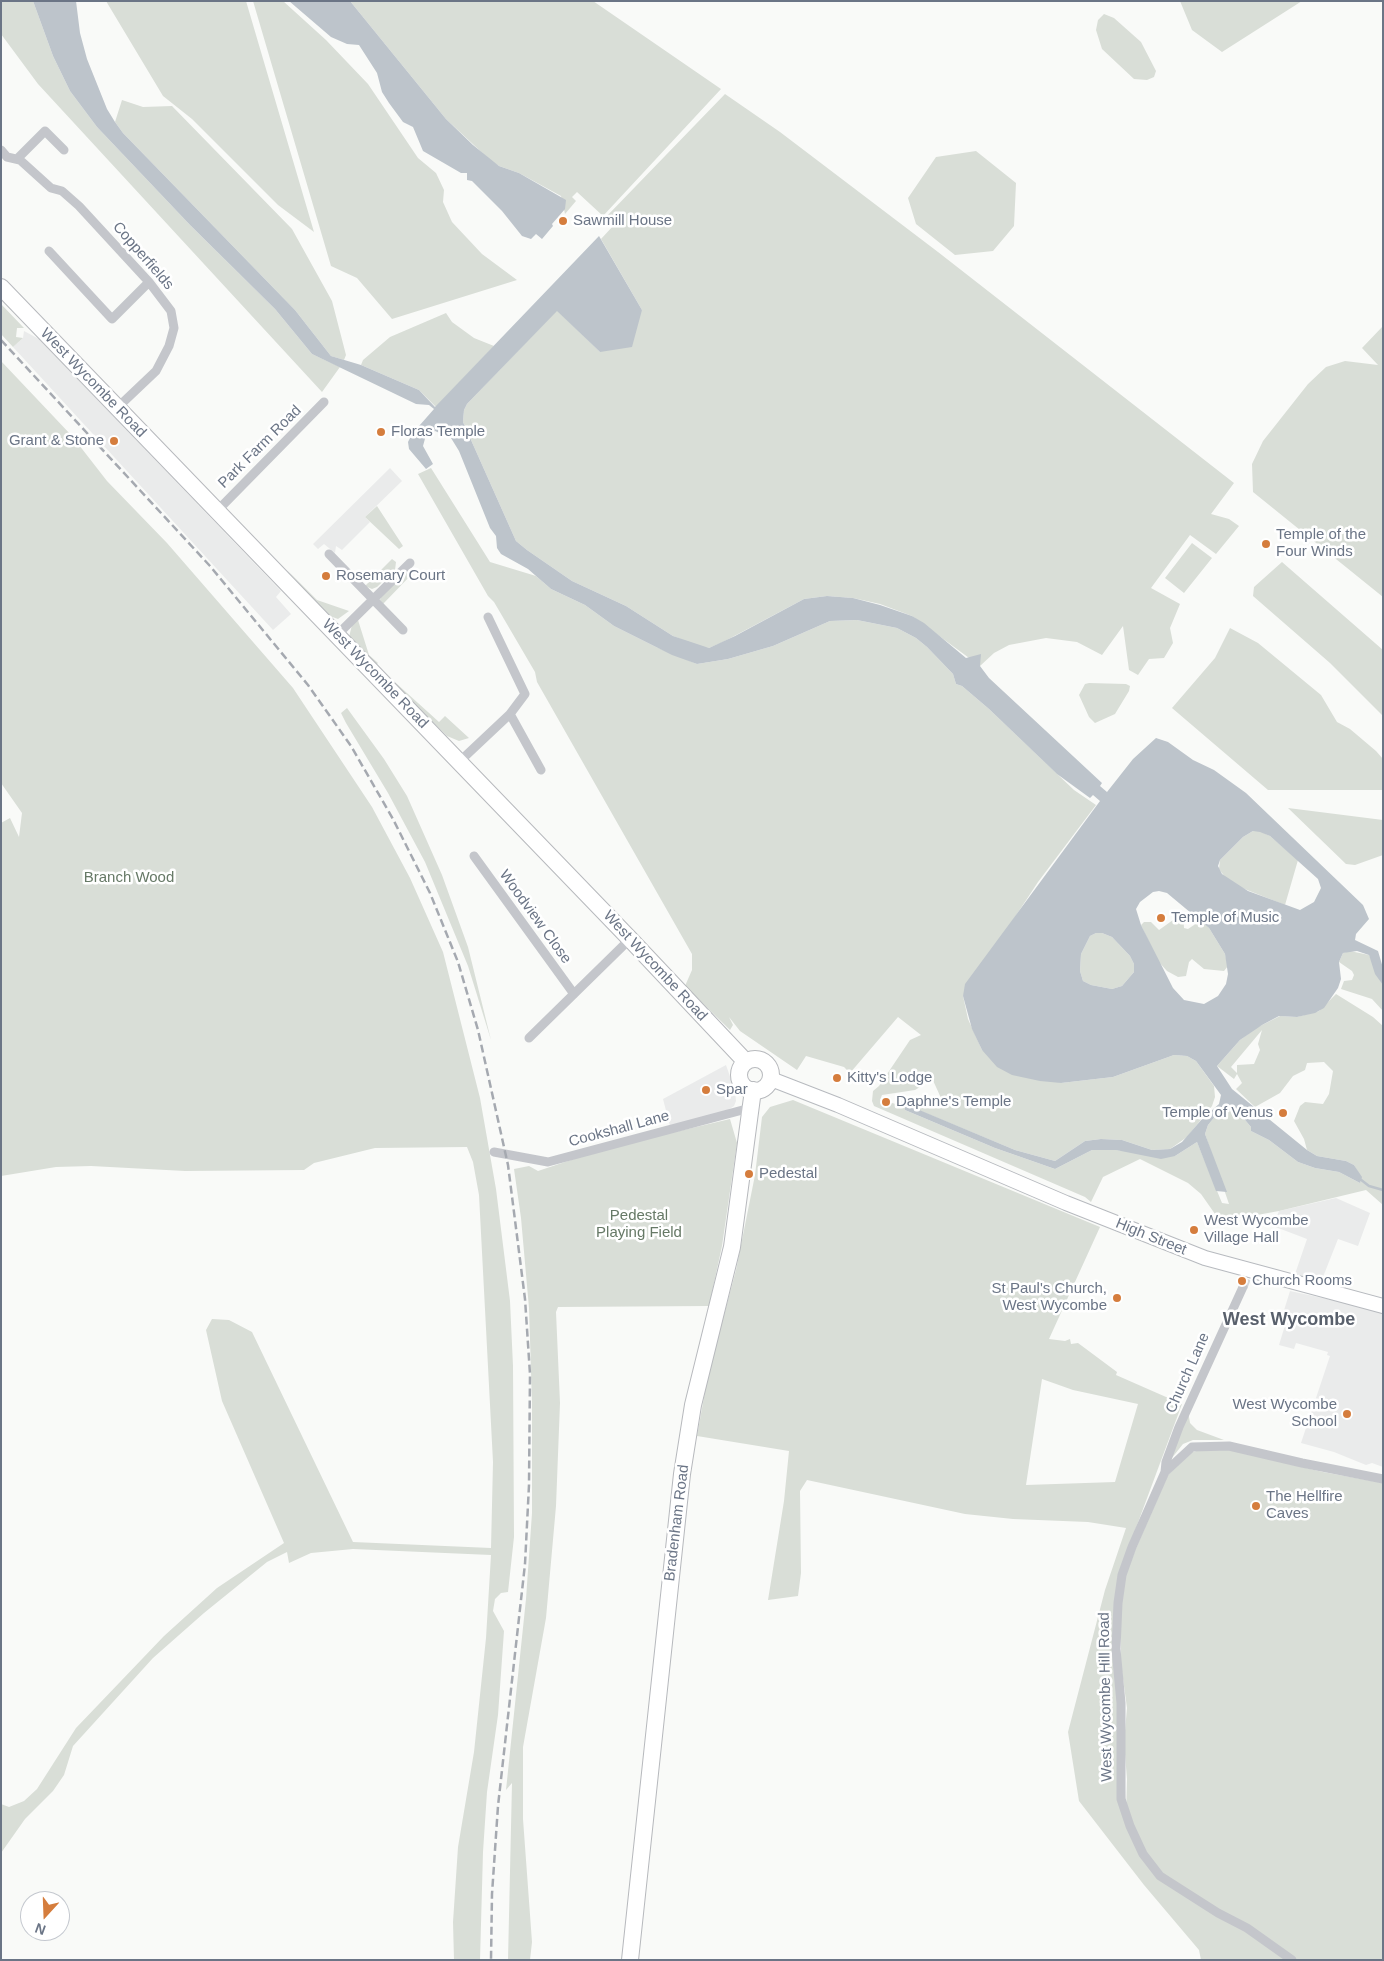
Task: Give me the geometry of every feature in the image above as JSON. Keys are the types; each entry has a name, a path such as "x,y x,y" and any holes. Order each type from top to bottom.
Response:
{"highway":[{"name":"West Wycombe Road","path":"1,287 338,635 746,1062"},
{"path":"757,1059 762,1061 771,1070 771,1079 764,1089 752,1090 744,1086 741,1081 740,1070 746,1062 757,1059"},
{"name":"Bradenham Road","path":"630,1960 682,1474 693,1405 732,1247 752,1090"}],"main road":[{"name":"High Street","path":"771,1079 838,1105 1066,1203 1204,1258 1248,1274 1383,1306"}],"street":[{"path":"17,159 45,130 64,150"},
{"name":"Copperfields","path":"1,150 7,157 17,159 51,188 62,191 79,206 149,282 171,311 174,328 169,346 156,371 117,408"},
{"path":"49,251 112,319 149,282"},
{"name":"Park Farm Road","path":"216,511 324,402"},
{"path":"329,554 402,630"},
{"path":"338,635 410,563"},
{"path":"459,762 510,714 525,694 488,617"},
{"path":"510,714 541,770"},
{"name":"Woodview Close","path":"474,856 574,994"},
{"path":"529,1038 630,939"},
{"name":"Cookshall Lane","path":"494,1152 548,1162 750,1108"},
{"name":"Church Lane","path":"1165,1472 1166,1462 1179,1427 1243,1287"},
{"name":"West Wycombe Hill Road","path":"1292,1960 1247,1928 1218,1913 1160,1876 1143,1854 1121,1799 1121,1703 1116,1649 1118,1602 1122,1575 1132,1547 1165,1472 1192,1447 1215,1445 1242,1448 1302,1464 1383,1479"}],"shaded area":[{"path":"33,1 76,1 80,33 87,59 107,109 123,133 295,310 331,356 361,365 419,390 435,407 599,236 642,310 632,347 600,352 557,311 467,404 464,410 463,422 516,541 572,581 626,606 673,636 709,648 804,599 827,596 853,598 880,605 912,616 924,623 966,658 981,654 980,666 989,678 1102,783 1100,786 1107,792 1133,759 1156,738 1168,742 1193,760 1214,770 1246,793 1363,905 1369,919 1356,934 1355,940 1378,951 1383,968 1383,985 1375,974 1369,955 1357,951 1343,953 1339,962 1341,979 1338,988 1324,1008 1315,1013 1297,1017 1279,1016 1262,1025 1240,1040 1217,1066 1232,1089 1307,1150 1317,1156 1346,1161 1354,1165 1362,1177 1360,1183 1339,1172 1315,1168 1298,1162 1269,1140 1251,1131 1251,1127 1240,1114 1232,1110 1217,1114 1208,1125 1205,1134 1227,1192 1216,1191 1197,1142 1175,1156 1161,1159 1116,1150 1092,1150 1055,1169 995,1148 905,1110 905,1104 1015,1150 1055,1161 1085,1141 1101,1139 1122,1140 1152,1150 1170,1149 1182,1142 1202,1119 1219,1104 1221,1095 1196,1061 1187,1056 1174,1055 1113,1077 1061,1083 1040,1081 1012,1075 997,1067 982,1050 972,1029 963,996 965,984 1100,801 1093,795 1090,798 1057,774 989,709 962,686 956,684 953,674 927,647 916,638 897,628 857,620 830,621 773,646 728,659 697,664 672,655 614,626 585,605 551,589 528,569 501,554 497,548 496,536 490,528 459,451 451,438 435,431 426,435 423,446 433,464 426,469 409,449 408,442 412,434 434,409 429,405 416,404 312,354 275,309 190,225 97,127 70,91 53,56","holes":["1253,831 1270,836 1318,879 1321,888 1314,902 1300,910 1248,891 1222,874 1218,866 1220,860 1243,837","1153,892 1167,893 1209,928 1225,954 1228,974 1226,984 1218,996 1204,1004 1184,1000 1173,988 1141,925 1136,909 1140,902","1102,933 1112,937 1130,956 1134,964 1134,972 1122,986 1112,989 1091,985 1083,981 1080,971 1081,954 1090,936"]},
{"path":"289,1 350,1 446,119 473,145 499,166 519,173 566,200 565,209 542,239 536,234 531,239 522,236 502,211 472,181 467,180 467,173 461,173 423,151 413,127 403,122 382,92 377,73 359,45 347,44 331,37"},
{"path":"24,331 39,339 281,591 276,597 291,614 273,630 13,347 23,338"},
{"path":"390,468 402,481 365,517 370,522 342,550 336,546 335,553 324,544 318,549 313,544"},
{"path":"726,1065 735,1091 736,1101 734,1106 728,1110 670,1126 663,1099"},
{"path":"1336,1198 1370,1213 1358,1246 1338,1239 1321,1282 1294,1277 1307,1239 1273,1226 1279,1211"},
{"path":"1290,1291 1374,1309 1383,1313 1383,1467 1372,1463 1366,1465 1334,1452 1301,1443 1330,1356 1327,1355 1328,1352 1296,1343 1294,1349 1279,1345 1286,1322 1281,1320"}],"green space":[{"path":"1,1 33,1 53,56 70,91 97,127 190,225 275,309 312,354 340,367 322,392 38,84 1,34"},
{"path":"106,1 246,1 314,232 278,205 192,119 163,96"},
{"path":"253,1 283,1 326,40 368,84 418,158 436,173 444,190 443,202 452,222 482,254 517,280 392,319 357,278 331,266"},
{"path":"350,1 593,1 721,89 603,216 577,192 572,197 576,201 565,214 561,196 519,173 491,161 446,119"},
{"path":"1180,1 1302,1 1222,52 1192,30"},
{"path":"1104,14 1114,18 1141,42 1156,71 1154,77 1147,80 1134,79 1102,49 1096,30 1098,20"},
{"path":"725,94 780,132 938,252 1234,483 1211,514 1229,519 1239,526 1216,554 1190,535 1151,588 1180,604 1170,628 1173,643 1164,658 1149,659 1138,675 1129,670 1123,626 1102,655 1077,642 1046,638 1009,645 994,653 980,666 912,616 880,604 853,598 827,596 804,599 723,642 709,648 701,647 673,636 626,606 572,581 516,541 463,422 464,410 467,404 557,310 600,352 642,310 601,239 613,226 605,218"},
{"path":"122,100 143,107 172,106 292,229 332,301 346,355 344,360 331,356 295,310 123,133 115,122"},
{"path":"976,151 1016,183 1014,226 993,251 955,255 916,224 908,198 936,157"},
{"path":"1,304 24,328 17,328 16,337 23,338 13,347 1,334"},
{"path":"446,313 452,322 474,338 494,346 436,407 419,390 361,365 363,360 390,337"},
{"path":"1383,326 1383,597 1253,492 1252,464 1263,441 1308,384 1326,367 1345,361 1378,365 1362,348"},
{"name":"Branch Wood","path":"1,361 72,436 107,481 167,543 293,688 372,807 410,878 443,952 480,1098 496,1189 510,1301 513,1366 514,1537 508,1592 501,1593 495,1599 493,1611 504,1631 498,1715 487,1792 480,1960 454,1960 453,1922 458,1847 474,1752 486,1638 491,1555 353,1549 311,1553 289,1563 287,1552 267,1562 204,1613 153,1658 73,1746 64,1775 53,1791 25,1819 1,1853 1,1804 9,1807 24,1801 37,1789 76,1728 164,1636 217,1588 284,1543 222,1401 206,1330 212,1319 229,1320 252,1332 353,1542 491,1548 493,1462 479,1195 473,1162 467,1147 375,1148 314,1163 304,1170 185,1171 91,1166 56,1167 1,1176 1,823 10,818 19,837 22,813 1,783"},
{"path":"431,468 490,562 536,576 551,589 585,605 614,626 656,647 697,664 728,659 773,646 830,621 857,620 897,628 916,638 927,647 953,674 956,684 962,686 989,709 1074,790 1096,805 1038,882 963,996 968,1019 982,1050 1061,1083 1113,1077 1174,1055 1187,1056 1196,1061 1214,1086 1215,1097 1212,1106 1187,1137 1170,1149 1152,1150 1122,1140 1101,1139 1085,1141 1055,1161 1015,1150 906,1105 905,1110 995,1148 1055,1169 1092,1150 1116,1150 1175,1156 1197,1142 1222,1203 1229,1204 1205,1134 1208,1125 1217,1114 1232,1110 1240,1114 1251,1127 1251,1131 1269,1140 1298,1162 1315,1168 1339,1172 1360,1183 1361,1177 1354,1165 1346,1161 1317,1156 1307,1150 1304,1139 1294,1121 1300,1106 1305,1102 1323,1104 1329,1094 1333,1071 1324,1062 1307,1063 1305,1070 1293,1076 1280,1093 1255,1107 1236,1089 1242,1083 1237,1074 1234,1079 1217,1066 1240,1040 1256,1028 1280,1016 1297,1017 1319,1011 1336,994 1373,1017 1383,1026 1383,1205 1366,1190 1279,1211 1235,1219 1215,1214 1201,1194 1188,1183 1140,1159 1103,1177 1091,1202 1085,1197 874,1106 872,1101 873,1091 879,1086 910,1040 921,1035 898,1017 850,1073 844,1067 806,1056 797,1070 740,1031 729,1017 733,1025 730,1030 685,986 692,970 692,954 537,682 535,672 494,602 488,596 418,474","holes":["1262,1030 1258,1044 1260,1050 1254,1064 1237,1065 1237,1073 1231,1067","931,1076 941,1098 912,1098 896,1104 880,1100 882,1095 915,1090 925,1084"]},
{"path":"377,506 403,546 399,549 365,517"},
{"path":"1192,543 1212,558 1184,593 1165,578"},
{"path":"392,559 396,562 395,570 377,587 372,589 365,586"},
{"path":"1282,562 1383,650 1383,716 1330,663 1253,596 1254,587"},
{"path":"287,570 317,600 349,611 338,619 327,615"},
{"path":"405,573 413,573 383,604 380,600 381,595"},
{"path":"358,620 369,655 378,663 376,665 439,722 445,716 469,738 459,741 447,736 355,646 349,637 352,625"},
{"path":"1230,628 1258,643 1321,695 1337,722 1350,729 1376,751 1383,759 1383,790 1268,790 1172,708 1215,658"},
{"path":"1085,684 1126,684 1130,686 1115,714 1095,723 1089,717 1079,695"},
{"path":"347,708 384,759 407,796 442,875 468,947 491,1040 468,966 425,862 388,793 346,723 341,713"},
{"path":"1288,808 1383,820 1383,855 1355,865 1346,864"},
{"path":"1253,831 1260,831 1270,836 1298,860 1285,905 1242,888 1225,877 1219,869 1220,860 1243,837"},
{"path":"1177,911 1183,913 1184,928 1188,929 1194,925 1199,918 1209,928 1225,954 1228,966 1224,971 1204,969 1192,959 1189,962 1186,976 1178,977 1167,971 1158,961 1141,925 1144,922 1151,922 1159,930 1173,920 1173,913"},
{"path":"1096,933 1112,937 1130,956 1134,964 1134,972 1122,986 1112,989 1091,985 1083,981 1080,971 1081,954 1090,936"},
{"path":"1350,951 1369,955 1383,985 1383,1011 1372,999 1341,989 1344,981 1352,980 1354,975 1352,971 1339,962 1343,953"},
{"path":"793,1100 1100,1227 1049,1339 1065,1341 1070,1339 1071,1344 1078,1343 1117,1372 1116,1375 1182,1404 1117,1579 1126,1815 1127,1779 1124,1742 1127,1708 1121,1664 1121,1605 1126,1575 1168,1475 1192,1452 1205,1449 1229,1450 1323,1472 1383,1483 1383,1960 1201,1960 1199,1950 1144,1885 1079,1801 1068,1732 1105,1590 1126,1528 1088,1522 1013,1519 965,1514 807,1480 800,1491 801,1573 798,1596 768,1600 784,1501 789,1451 697,1436 708,1375 736,1270 755,1175 762,1117 770,1107","holes":["1042,1379 1073,1390 1138,1404 1115,1482 1026,1485"]},
{"name":"Pedestal Playing Field","path":"730,1119 737,1143 722,1246 709,1306 558,1307 556,1312 560,1403 556,1506 546,1618 523,1747 523,1819 532,1942 530,1960 508,1960 512,1783 506,1790 526,1599 532,1513 532,1403 529,1308 521,1218 514,1169 529,1166 538,1171 607,1148"},
{"path":"1188,1411 1190,1423 1197,1430 1224,1440 1193,1440 1183,1444 1171,1459"}],"waterway":[{"path":"1360,1179 1369,1186 1383,1190"}],"tunnel":[{"path":"1243,1287 1247,1277"}],"railway":[{"path":"1,340 210,566 308,685 351,746 393,819 430,893 458,962 478,1030 508,1165 525,1299 530,1374 529,1485 525,1564 498,1806 492,1894 491,1960"}],"place":[{"name":"Sawmill House","path":"563,221"},
{"name":"Floras Temple","path":"381,432"},
{"name":"Grant & Stone","path":"114,441"},
{"name":"Temple of the Four Winds","path":"1266,544"},
{"name":"Rosemary Court","path":"326,576"},
{"name":"Temple of Music","path":"1161,918"},
{"name":"Kitty's Lodge","path":"837,1078"},
{"name":"Spar","path":"706,1090"},
{"name":"Daphne's Temple","path":"886,1102"},
{"name":"Temple of Venus","path":"1283,1113"},
{"name":"Pedestal","path":"749,1174"},
{"name":"West Wycombe Village Hall","path":"1194,1230"},
{"name":"Church Rooms","path":"1242,1281"},
{"name":"St Paul's Church, West Wycombe","path":"1117,1298"},
{"name":"West Wycombe School","path":"1347,1414"},
{"name":"The Hellfire Caves","path":"1256,1506"}],"district":[{"name":"West Wycombe","path":"1289,1320"}]}
